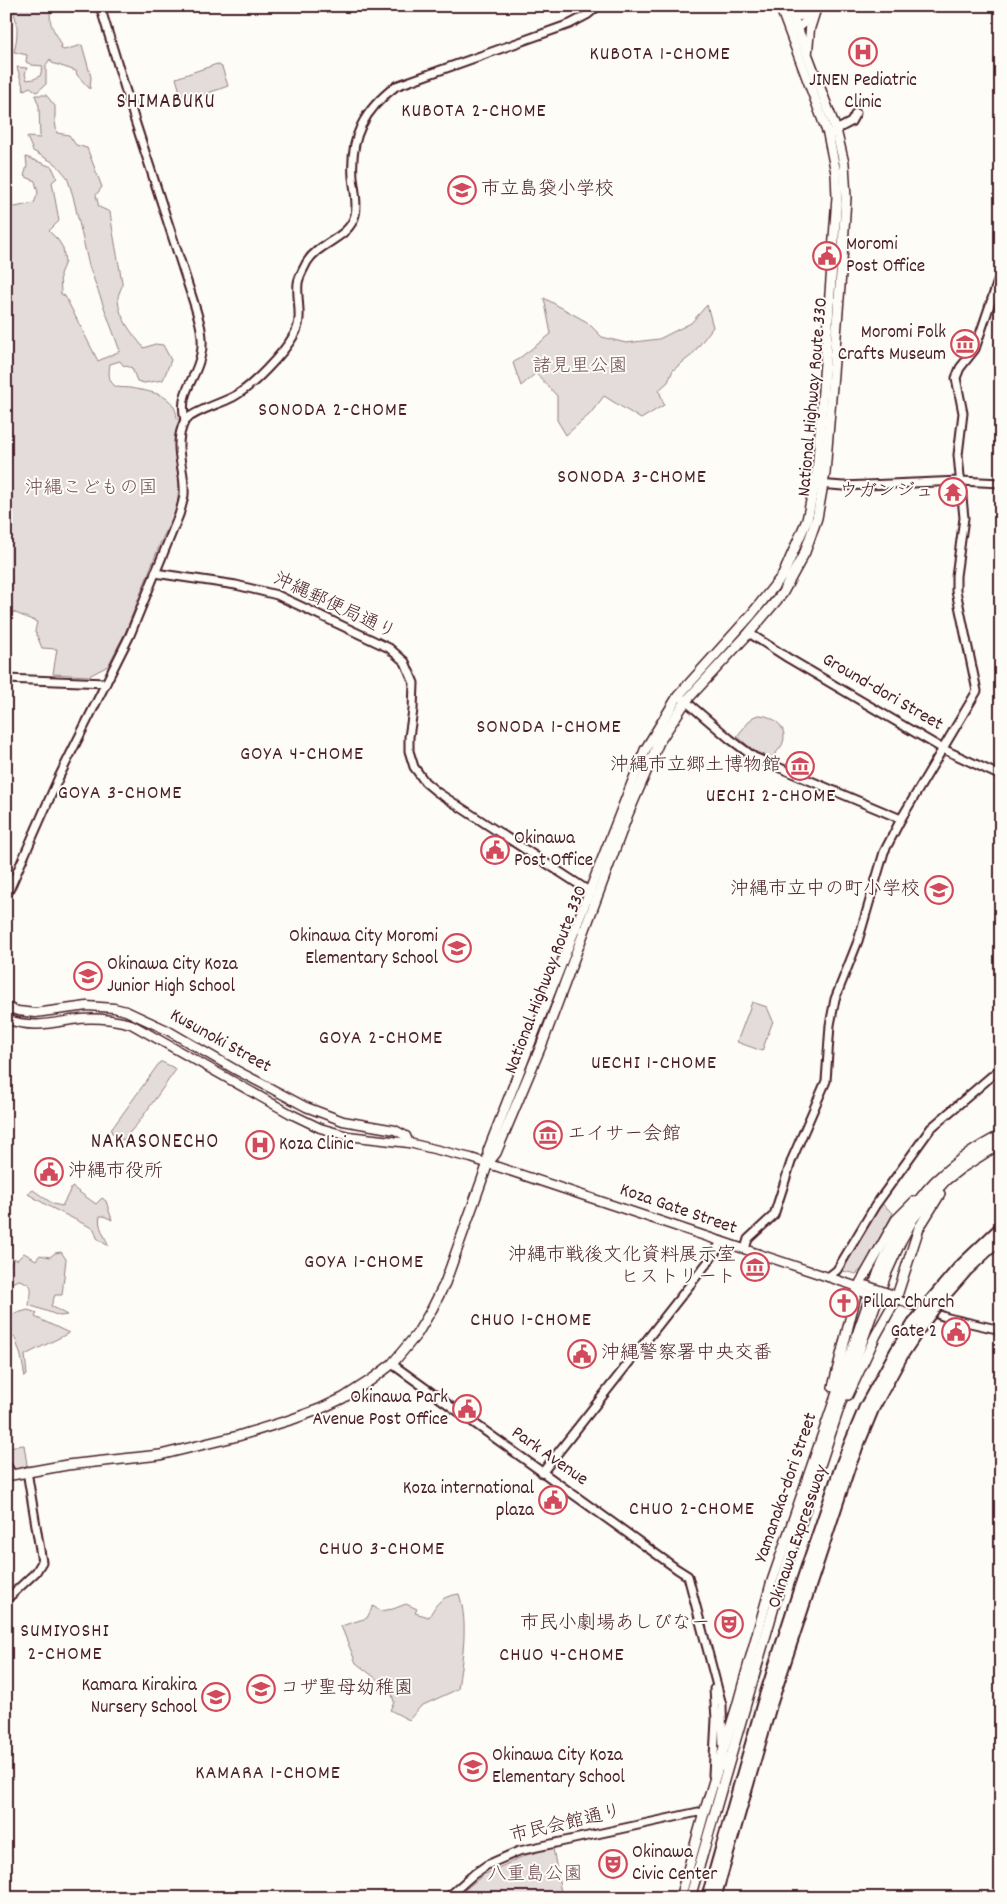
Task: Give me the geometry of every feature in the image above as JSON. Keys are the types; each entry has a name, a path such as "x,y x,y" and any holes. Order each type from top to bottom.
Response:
{"highway":[{"name":"Okinawa Expressway","path":"707,1898 763,1702 800,1587 842,1463 865,1407 896,1351 959,1267 1001,1227"},
{"name":"Okinawa Expressway","path":"935,1301 1001,1238"},
{"name":"Okinawa Expressway","path":"715,1898 774,1696 850,1465 873,1409 918,1324"}],"main road":[{"name":"National Highway Route 330","path":"780,6 808,56 832,132"},
{"name":"National Highway Route 330","path":"682,698 749,633 782,594 801,560 817,518 842,261 846,198 844,162 793,30 790,6"},
{"path":"790,6 800,16 811,13 818,7"},
{"path":"793,30 808,20 818,7"},
{"path":"808,56 808,37 818,7"},
{"name":"National Highway Route 330","path":"9,1475 67,1465 160,1456 266,1428 320,1409 343,1398 372,1380 392,1364 417,1334 440,1294 488,1163 496,1153 544,1039 593,893 659,742 682,698 783,574 807,520 819,484"},
{"name":"Kusunoki Street","path":"6,1007 35,1013 87,1006 104,1006 126,1011 168,1030 295,1102 343,1121 395,1130 406,1136 410,1142"},
{"name":"Kusunoki Street","path":"6,1020 33,1026 84,1019 106,1019 131,1024 291,1114 320,1128 348,1136 410,1142 488,1163"},
{"name":"Yamanaka-dori Street","path":"690,1898 780,1586 879,1271 892,1243 923,1196 941,1175 966,1155 1001,1135"},
{"name":"Yamanaka-dori Street","path":"680,1898 771,1584 831,1420 900,1241 913,1219 946,1180 973,1159 1001,1143"},
{"path":"831,1420 876,1335 919,1228 945,1188 973,1159"},
{"name":"Koza Gate Street","path":"488,1163 892,1298"},
{"path":"831,1420 834,1384 861,1288 896,1220 910,1204 923,1196"}],"street":[{"path":"6,897 59,777 130,635 182,504 184,486 178,438 185,420 183,400 201,356 203,344 200,324 100,6"},
{"path":"185,420 198,411 235,396 251,385 294,335 298,321 298,281 308,260 348,230 356,214 353,167 357,132 369,110 381,97 396,86 570,24 587,15 598,6"},
{"path":"832,132 851,122 856,113"},
{"path":"745,1249 748,1240 774,1215 792,1159 826,1081 830,1025 835,999 858,941 884,852 901,819 977,691 956,590 964,518 958,455 963,413 956,378 960,368 975,349 1001,272"},
{"path":"819,484 843,486 960,481 1001,483"},
{"name":"沖縄郵便局通り","path":"155,574 236,585 277,595 389,648 405,662 414,683 409,751 414,767 425,782 437,792 593,893"},
{"name":"Ground-dori Street","path":"749,633 943,749 1001,776"},
{"path":"6,679 106,683"},
{"path":"682,698 754,757 901,819"},
{"path":"828,1277 837,1270 875,1206 931,1128 1001,1068"},
{"path":"542,1473 715,1253 721,1241"},
{"path":"892,1298 938,1314 1001,1330"},
{"name":"Park Avenue","path":"392,1364 688,1576 713,1676"},
{"path":"6,1464 9,1475"},
{"path":"6,1600 36,1572 42,1562 27,1472"},
{"path":"713,1676 722,1705 721,1757"},
{"path":"713,1676 721,1757 726,1772"},
{"path":"722,1705 728,1710 732,1710 737,1706"},
{"path":"721,1757 728,1755 732,1739 738,1730"},
{"name":"市民会館通り","path":"447,1898 487,1865 519,1851 698,1812 704,1813"}],"green space":[{"path":"11,6 51,6 51,24 62,46 60,48 64,50 82,45 91,77 90,89 77,75 76,71 52,63 50,59 46,65 46,84 37,92 30,87 24,90 17,67 27,68 25,74 27,80 40,76 43,66 32,65 26,62 27,55 14,52 17,29"},
{"path":"217,64 222,67 228,86 183,102 176,78"},
{"name":"沖縄こどもの国","path":"35,95 46,95 55,106 57,133 69,135 76,145 87,148 102,187 96,195 99,207 110,212 122,282 118,300 124,320 144,348 155,344 163,345 171,360 163,380 144,383 137,381 132,368 123,365 120,361 110,364 109,374 111,381 118,387 161,395 176,410 177,419 185,420 177,508 160,544 125,633 108,666 89,676 53,674 57,649 42,648 35,631 37,622 6,609 6,206 15,207 34,203 38,193 35,181 24,176 27,166 26,157 52,167 57,178 52,182 59,221 49,231 63,248 65,262 60,274 61,294 65,296 98,361 120,351 89,266 67,177 56,164 33,151 27,137 40,138 39,106"},
{"name":"諸見里公園","path":"544,298 587,322 602,337 626,343 659,339 691,323 707,305 713,327 692,355 673,370 668,382 659,390 664,405 641,419 604,396 590,414 566,435 557,420 557,396 536,373 521,386 513,363 551,334"},
{"path":"758,715 774,720 779,724 784,733 782,745 771,758 754,751 737,736 753,717"},
{"path":"752,1002 767,1007 773,1021 762,1051 737,1042"},
{"path":"160,1062 174,1068 175,1071 138,1123 121,1140 111,1130"},
{"path":"72,1187 96,1204 102,1198 106,1201 112,1220 100,1216 99,1220 108,1246 97,1238 94,1229 28,1194 33,1190 53,1204 62,1206"},
{"path":"882,1204 893,1213 863,1268 856,1274 843,1271 862,1234"},
{"path":"61,1252 66,1259 62,1295 55,1295 51,1306 67,1315 60,1316 29,1305 31,1289 24,1282 19,1280 6,1285 6,1271 14,1258 17,1260 24,1253 36,1260 40,1255 50,1257 55,1253"},
{"path":"28,1310 37,1313 35,1317 69,1333 25,1355 27,1375 25,1377 15,1338 6,1333 6,1316"},
{"path":"24,1445 28,1471 12,1474 6,1464 6,1447"},
{"path":"459,1594 464,1617 464,1629 458,1689 421,1706 409,1720 390,1710 394,1702 391,1690 356,1663 341,1626 367,1618 373,1606 380,1611 406,1604 417,1609 415,1613 429,1617 441,1601"},
{"name":"八重島公園","path":"553,1848 562,1898 455,1898 483,1875 526,1855"}],"place":[{"name":"JINEN Pediatric Clinic","path":"863,52"},
{"name":"市立島袋小学校","path":"462,190"},
{"name":"Moromi Post Office","path":"827,256"},
{"name":"Moromi Folk Crafts Museum","path":"965,344"},
{"name":"ウガンジュ","path":"953,492"},
{"name":"沖縄市立郷土博物館","path":"800,766"},
{"name":"Okinawa Post Office","path":"495,850"},
{"name":"沖縄市立中の町小学校","path":"939,890"},
{"name":"Okinawa City Moromi Elementary School","path":"457,948"},
{"name":"Okinawa City Koza Junior High School","path":"88,976"},
{"name":"エイサー会館","path":"548,1135"},
{"name":"Koza Clinic","path":"260,1145"},
{"name":"沖縄市役所","path":"49,1172"},
{"name":"沖縄市戦後文化資料展示室 ヒストリート","path":"755,1267"},
{"name":"Pillar Church","path":"844,1303"},
{"name":"Gate 2","path":"956,1332"},
{"name":"沖縄警察署中央交番","path":"582,1354"},
{"name":"Okinawa Park Avenue Post Office","path":"467,1409"},
{"name":"Koza international plaza","path":"553,1500"},
{"name":"市民小劇場あしびなー","path":"729,1624"},
{"name":"コザ聖母幼稚園","path":"261,1689"},
{"name":"Kamara Kirakira Nursery School","path":"216,1697"},
{"name":"Okinawa City Koza Elementary School","path":"473,1767"},
{"name":"Okinawa Civic Center","path":"613,1864"}],"district":[{"name":"KUBOTA 1-CHOME","path":"660,55"},
{"name":"SHIMABUKU","path":"166,103"},
{"name":"KUBOTA 2-CHOME","path":"474,112"},
{"name":"SONODA 2-CHOME","path":"333,411"},
{"name":"SONODA 3-CHOME","path":"632,478"},
{"name":"SONODA 1-CHOME","path":"549,728"},
{"name":"GOYA 4-CHOME","path":"302,755"},
{"name":"GOYA 3-CHOME","path":"120,794"},
{"name":"UECHI 2-CHOME","path":"771,797"},
{"name":"GOYA 2-CHOME","path":"381,1039"},
{"name":"UECHI 1-CHOME","path":"654,1064"},
{"name":"NAKASONECHO","path":"155,1143"},
{"name":"GOYA 1-CHOME","path":"364,1263"},
{"name":"CHUO 1-CHOME","path":"531,1321"},
{"name":"CHUO 2-CHOME","path":"692,1510"},
{"name":"CHUO 3-CHOME","path":"382,1550"},
{"name":"SUMIYOSHI 2-CHOME","path":"65,1644"},
{"name":"CHUO 4-CHOME","path":"562,1656"},
{"name":"KAMARA 1-CHOME","path":"268,1774"}]}
